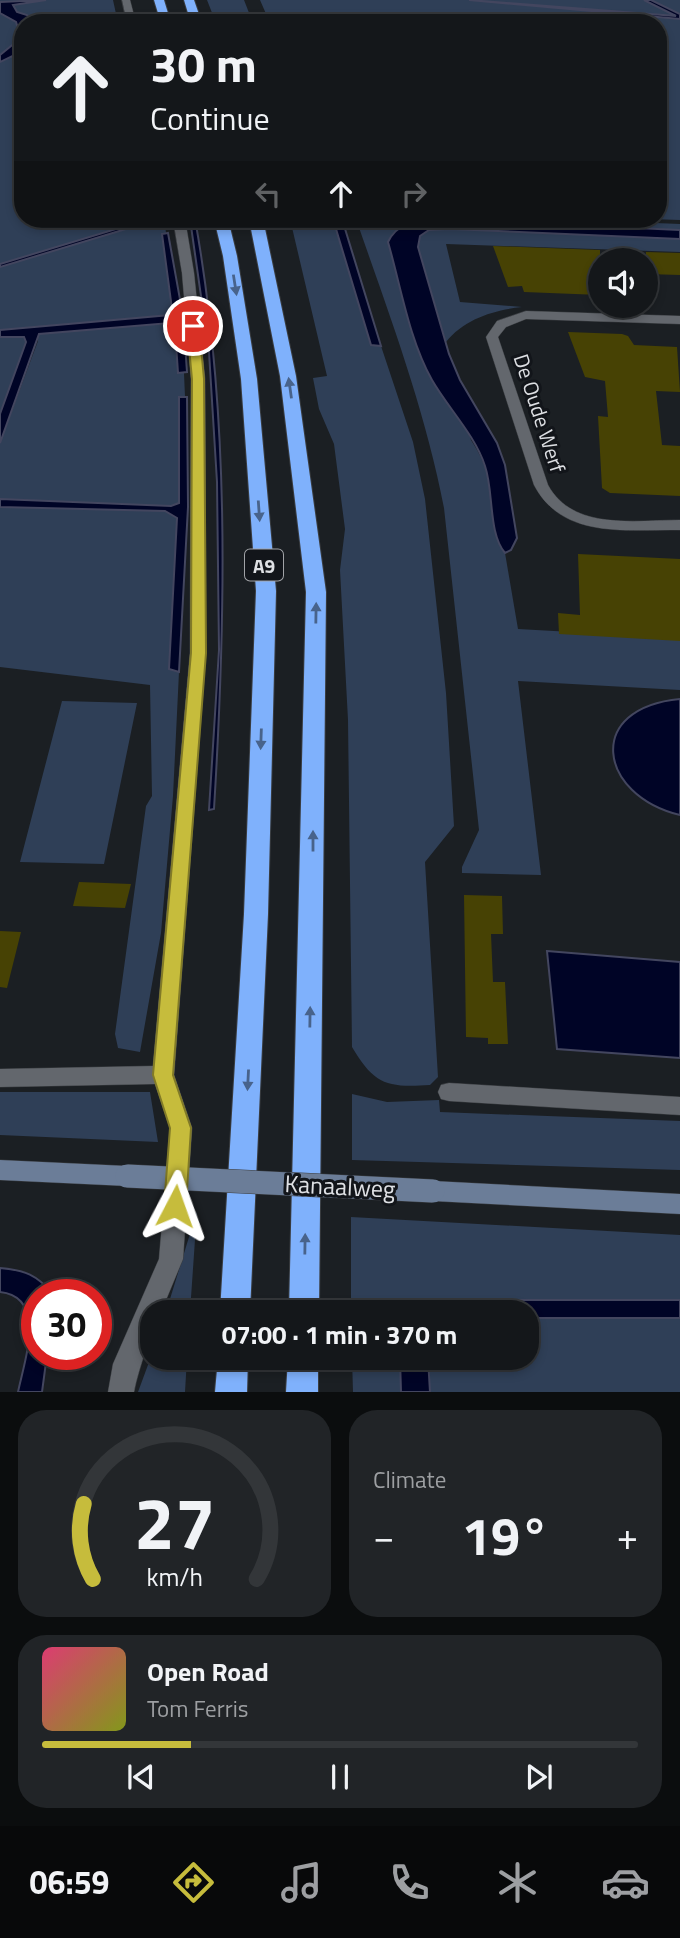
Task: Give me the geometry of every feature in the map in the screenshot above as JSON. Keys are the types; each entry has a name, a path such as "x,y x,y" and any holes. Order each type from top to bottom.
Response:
{"highway":[{"name":"A9","path":"223,228 249,379 265,591 257,914 237,1300"},
{"name":"A9","path":"258,228 288,376 316,592 304,1300"},
{"path":"231,1392 232,1370"},
{"path":"302,1392 303,1370"}],"street":[{"path":"121,1392 126,1364 172,1259 181,1128 163,1075 198,653 198,379 188,273 180,228"},
{"name":"De Oude Werf","path":"680,320 548,314 507,320 496,327 492,337 541,485 549,499 562,512 584,519 680,526"},
{"path":"0,1078 163,1075"},
{"path":"449,1092 680,1106"},
{"name":"Kanaalweg","path":"0,1170 680,1204"}],"shaded area":[{"path":"0,0 113,0 116,14 14,14 14,46 0,57"},
{"path":"46,0 13,5 17,12 24,14 14,14 14,21 0,13 0,2"},
{"path":"207,0 244,0 249,14 212,14"},
{"path":"260,0 680,0 680,220 667,220 667,14 266,14"},
{"path":"469,0 650,14 624,14"},
{"path":"644,0 651,0 680,14 680,19 667,18 667,15 676,16"},
{"path":"14,44 14,55 0,62 0,55"},
{"path":"14,55 14,228 119,228 0,264 0,62"},
{"path":"667,223 680,224 680,230 569,228 667,228"},
{"path":"119,228 129,228 0,267 0,264"},
{"path":"130,228 165,228 166,233 162,234 172,309 170,315 0,330 0,267"},
{"path":"191,228 196,228 206,292 220,439 221,661 214,809 209,810 219,650 217,482 209,352"},
{"path":"292,228 336,228 371,345 381,346 413,442 425,499 446,693 454,826 425,862 438,1077 430,1085 402,1086 383,1081 367,1069 352,1047 348,720 340,570 345,529 334,444 319,409 313,378 327,376"},
{"path":"336,228 345,228 381,346 371,345"},
{"path":"359,228 403,228 471,440 487,473 495,530 505,553 518,629 680,638 680,690 518,681 541,875 462,873 462,867 479,830 444,508 417,398"},
{"path":"400,228 636,228 680,230 680,239 450,229 429,230 420,236 418,247 449,354 460,380 497,443 505,465 517,538 511,550 505,553 496,535 488,476 481,455 432,380 411,330 388,242"},
{"path":"429,230 680,239 680,252 658,251 658,248 588,249 446,244 460,302 522,307 480,317 462,327 446,342 418,247 420,236"},
{"path":"168,233 183,316 187,372 178,373 175,328 170,323 39,334 0,443 0,414 26,342 24,337 0,337 0,330 170,315 172,309 162,234"},
{"path":"170,323 175,327 178,372 184,373 185,397 179,397 179,503 171,506 0,499 0,443 38,341 38,334"},
{"path":"0,337 24,337 26,342 0,414"},
{"path":"179,397 187,397 188,507 179,672 169,669 177,518 165,511 0,507 0,499 171,506 179,503"},
{"path":"0,507 166,511 177,518 169,669 179,672 173,796 161,933 140,1052 118,1048 115,1034 146,806 152,796 150,685 0,667"},
{"path":"680,699 680,815 653,805 632,790 619,772 613,753 616,734 628,718 649,706"},
{"path":"62,701 137,703 104,864 20,862"},
{"path":"547,951 680,962 680,1058 557,1049"},
{"path":"0,1092 150,1092 158,1142 0,1135"},
{"path":"352,1094 387,1102 439,1100 440,1112 680,1121 680,1170 352,1160"},
{"path":"197,1211 191,1300 170,1300"},
{"path":"351,1217 680,1235 680,1300 351,1300"},
{"path":"0,1268 17,1270 36,1279 21,1279 21,1303 15,1297 0,1292"},
{"path":"539,1300 680,1300 680,1318 539,1318"},
{"path":"539,1318 680,1318 680,1392 430,1392 429,1370 539,1370"},
{"path":"23,1370 45,1370 42,1392 18,1392"},
{"path":"146,1370 186,1370 185,1392 138,1392"},
{"path":"352,1370 400,1370 401,1392 353,1392"},
{"path":"400,1370 429,1370 430,1392 401,1392"}],"building":[{"path":"493,246 588,250 588,295 524,292 522,286 508,287"},
{"path":"658,252 680,253 680,275 658,274"},
{"path":"568,332 622,334 628,336 634,345 677,347 680,392 656,391 662,445 680,446 680,496 610,493 602,488 598,416 608,417 605,381 585,377"},
{"path":"578,554 680,559 680,641 559,634 558,613 580,615"},
{"path":"79,882 131,884 125,908 73,906"},
{"path":"464,895 502,896 503,934 491,934 493,982 505,982 508,1044 488,1044 488,1038 466,1037"},
{"path":"0,931 21,932 7,988 0,987"}],"route":[{"path":"175,1206 181,1128 163,1075 198,653 198,379 193,326"}]}
